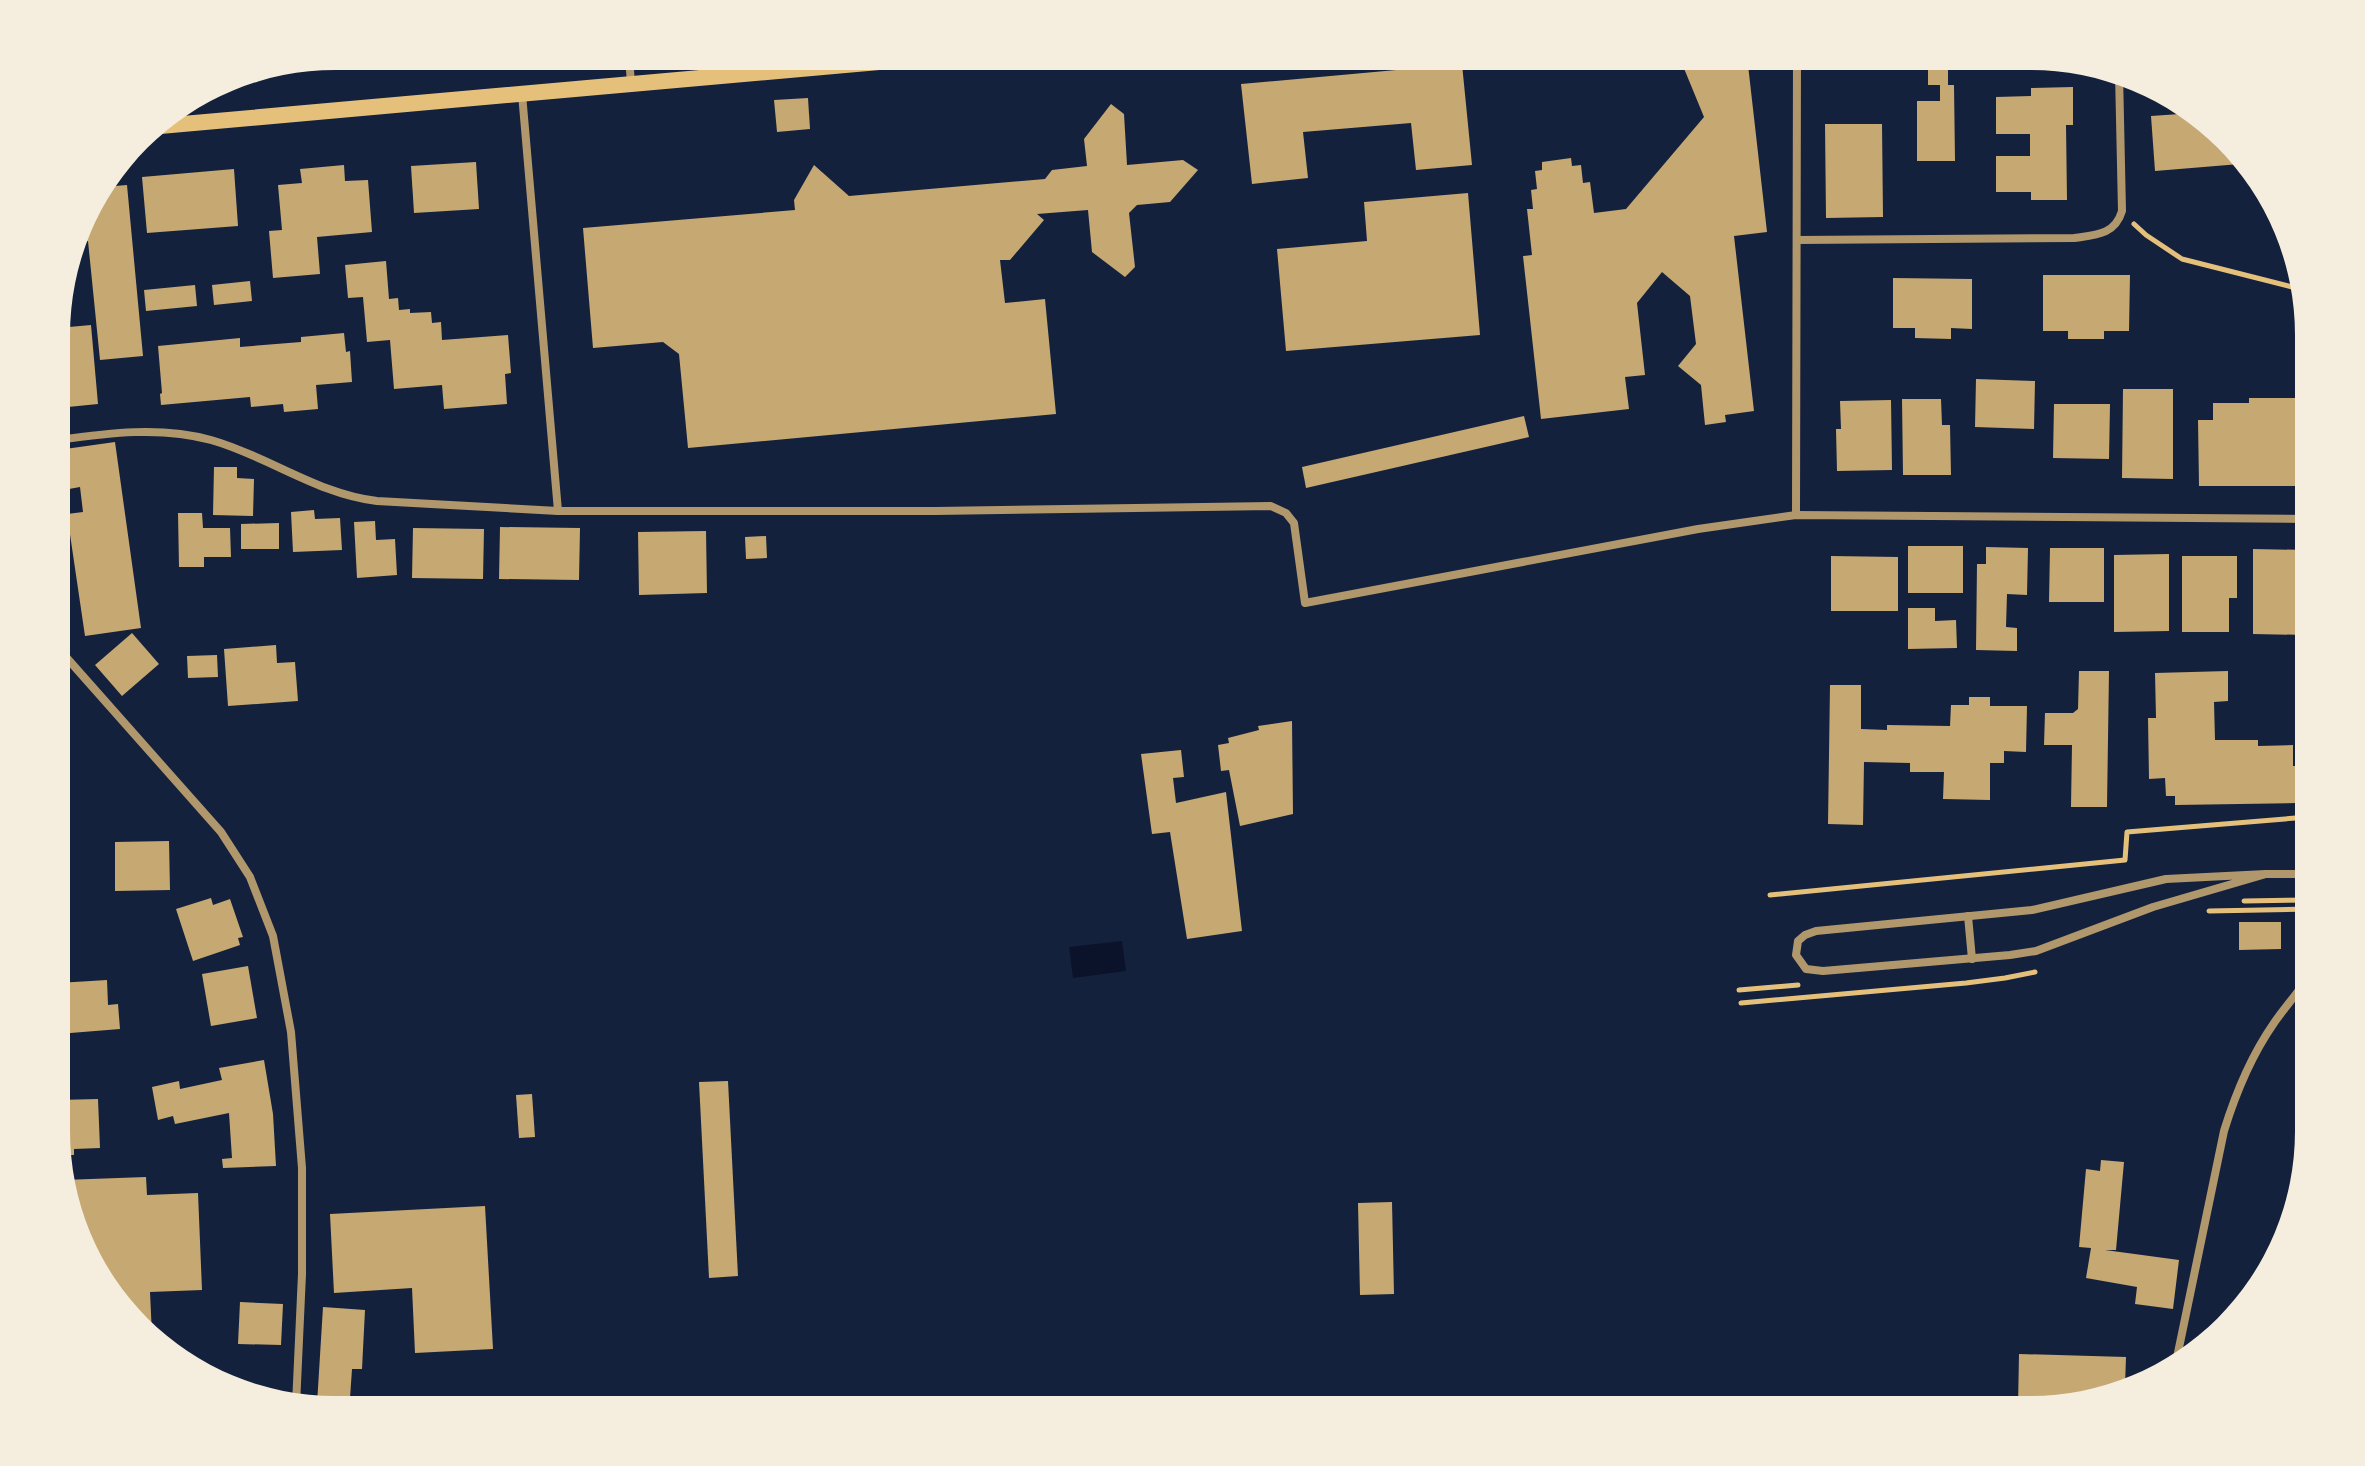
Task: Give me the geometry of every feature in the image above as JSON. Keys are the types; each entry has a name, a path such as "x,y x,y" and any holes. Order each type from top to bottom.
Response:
{"main road":[{"path":"174,125 794,70"}],"street":[{"path":"630,70 631,85"},
{"path":"1796,515 1797,70"},
{"path":"1797,240 2074,238 2106,233 2114,228 2122,211 2119,86"},
{"path":"522,94 558,511"},
{"path":"70,439 145,432 184,435 224,445 350,497 377,501 558,511 935,511 1271,506 1286,513 1294,523 1305,603 1698,529 1796,515 2294,519"},
{"path":"70,662 221,832 250,877 269,921 291,1032 302,1168 302,1274 297,1393"},
{"path":"2266,874 2153,907 2036,951 1816,971 1804,967 1795,952 1801,937 1816,931 2045,908 2155,881 2266,874 2294,874"},
{"path":"1968,916 1972,959"},
{"path":"2179,1349 2231,1108 2253,1056 2294,996"}],"path":[{"path":"2122,211 2146,235 2182,259 2290,287"},
{"path":"1770,895 2125,860 2127,832 2294,818"}],"water":[{"path":"1122,941 1126,971 1073,978 1069,947"}],"building":[{"path":"1396,70 1463,70 1472,165 1416,170 1411,123 1303,132 1308,178 1252,184 1241,84"},
{"path":"1685,70 1749,70 1767,232 1734,236 1754,411 1725,415 1726,422 1705,425 1701,385 1678,366 1696,344 1690,296 1662,272 1637,303 1645,375 1625,377 1629,409 1541,419 1523,256 1532,255 1527,209 1533,209 1531,190 1537,189 1535,171 1542,170 1542,162 1571,158 1572,166 1581,165 1583,183 1590,182 1594,213 1626,209 1704,117"},
{"path":"1928,70 1948,70 1948,85 1954,85 1955,161 1917,161 1917,101 1940,101 1940,85 1928,85"},
{"path":"2073,87 2073,125 2066,125 2067,200 2031,200 2031,192 1996,192 1996,156 2030,156 2030,134 1996,134 1996,97 2031,96 2031,88"},
{"path":"808,98 810,129 777,132 774,100"},
{"path":"1111,104 1124,114 1127,165 1183,160 1198,170 1170,202 1137,205 1129,213 1135,267 1125,277 1092,252 1088,210 1037,214 1044,220 1010,260 1000,260 1005,303 1045,299 1056,414 688,448 679,354 663,342 593,348 583,228 795,210 794,200 814,165 849,196 1045,179 1052,170 1087,166 1084,139"},
{"path":"2177,115 2217,148 2232,165 2155,171 2151,116"},
{"path":"1825,124 1882,124 1883,217 1826,218"},
{"path":"476,162 479,209 414,213 411,166"},
{"path":"344,165 345,181 368,180 372,232 317,237 320,274 273,278 269,231 282,230 278,185 302,183 300,169"},
{"path":"234,169 238,226 147,233 142,177"},
{"path":"127,185 143,356 100,360 87,241 117,186"},
{"path":"1468,193 1480,335 1286,351 1277,249 1367,241 1364,202"},
{"path":"386,261 389,299 398,298 399,310 431,312 432,323 441,322 442,340 508,335 511,373 505,374 507,404 444,409 442,385 394,389 390,340 367,342 363,297 348,298 345,265"},
{"path":"2043,275 2130,275 2129,331 2104,331 2104,339 2068,339 2068,331 2043,331"},
{"path":"1893,278 1972,279 1972,329 1951,328 1951,339 1915,338 1915,328 1893,328"},
{"path":"250,281 252,301 214,305 212,285"},
{"path":"195,285 197,306 146,311 144,290"},
{"path":"91,325 98,404 70,407 70,327"},
{"path":"344,333 346,352 350,351 352,382 316,385 318,409 284,412 283,404 251,407 250,397 161,405 158,346 240,338 240,347 301,342 301,337"},
{"path":"1976,379 2035,381 2034,429 1975,427"},
{"path":"2123,389 2173,389 2173,479 2122,478"},
{"path":"2249,398 2294,398 2294,486 2199,486 2198,420 2213,420 2213,403 2249,403"},
{"path":"1902,399 1941,399 1942,425 1950,425 1951,475 1903,475"},
{"path":"1891,400 1892,470 1837,471 1836,429 1841,429 1840,401"},
{"path":"2054,404 2110,404 2109,459 2053,458"},
{"path":"1524,416 1529,437 1306,488 1302,467"},
{"path":"115,442 141,628 85,636 70,534 70,514 83,512 80,487 70,489 70,448"},
{"path":"214,467 237,467 237,478 254,479 253,516 213,515"},
{"path":"314,510 315,519 340,518 342,550 293,552 291,512"},
{"path":"178,513 202,513 203,528 230,528 231,557 204,557 204,567 179,567"},
{"path":"375,521 376,540 395,539 397,575 357,578 354,522"},
{"path":"279,523 279,549 241,549 241,524"},
{"path":"500,527 580,528 579,580 499,579"},
{"path":"413,528 484,529 483,579 412,578"},
{"path":"706,531 707,593 639,595 638,532"},
{"path":"766,536 767,558 746,559 745,537"},
{"path":"1908,546 1963,546 1963,593 1908,593"},
{"path":"1986,547 2028,548 2027,595 2007,594 2006,627 2017,628 2017,651 1976,650 1977,564 1986,564"},
{"path":"2050,548 2104,548 2104,602 2049,602"},
{"path":"2253,549 2294,550 2294,635 2253,634"},
{"path":"2169,554 2169,631 2114,632 2114,555"},
{"path":"1831,556 1898,557 1898,611 1831,611"},
{"path":"2182,556 2237,556 2237,598 2229,598 2229,632 2182,632"},
{"path":"1908,608 1935,608 1935,621 1956,620 1957,648 1908,649"},
{"path":"132,633 159,664 122,696 95,665"},
{"path":"276,645 277,663 295,662 298,701 228,706 224,649"},
{"path":"217,655 218,677 188,678 187,656"},
{"path":"2079,671 2109,671 2107,807 2071,807 2072,745 2044,745 2045,713 2073,713 2078,709"},
{"path":"2228,671 2228,701 2214,702 2215,740 2258,740 2258,746 2293,745 2294,803 2175,805 2175,796 2166,796 2165,778 2149,779 2148,718 2156,718 2155,673"},
{"path":"1830,685 1861,685 1861,729 1887,730 1887,725 1950,726 1951,705 1969,705 1969,697 1990,697 1990,706 2027,706 2026,752 2004,751 2004,763 1990,763 1990,800 1943,799 1944,772 1910,772 1910,763 1864,762 1863,825 1828,824"},
{"path":"1292,721 1293,814 1240,826 1229,770 1221,771 1218,745 1229,743 1228,738 1259,730 1258,726"},
{"path":"1181,750 1184,777 1173,778 1176,803 1226,792 1242,931 1187,939 1170,832 1152,834 1141,754"},
{"path":"169,841 170,890 115,891 115,842"},
{"path":"211,898 213,905 230,899 243,937 238,938 240,945 193,961 176,909"},
{"path":"2239,922 2281,922 2281,949 2239,950"},
{"path":"248,966 257,1018 211,1026 202,974"},
{"path":"107,980 108,1005 118,1004 120,1029 70,1033 70,982"},
{"path":"264,1060 273,1114 276,1166 223,1168 222,1159 232,1158 229,1113 175,1124 173,1116 158,1120 152,1087 179,1081 180,1089 222,1080 219,1068"},
{"path":"728,1081 738,1276 709,1278 699,1082"},
{"path":"532,1094 535,1137 519,1138 516,1095"},
{"path":"98,1099 100,1148 74,1149 71,1155 70,1100"},
{"path":"2101,1160 2124,1162 2116,1250 2105,1250 2179,1260 2173,1309 2135,1304 2137,1287 2086,1278 2091,1248 2079,1247 2086,1169 2100,1171"},
{"path":"146,1177 147,1195 198,1193 202,1290 150,1292 151,1321 136,1306 106,1263 90,1232 75,1180"},
{"path":"1392,1202 1394,1294 1360,1295 1358,1203"},
{"path":"485,1206 493,1349 415,1353 412,1288 334,1293 330,1214"},
{"path":"240,1302 283,1304 281,1345 238,1344"},
{"path":"323,1307 365,1310 362,1369 352,1369 350,1396 318,1395"},
{"path":"2019,1354 2126,1357 2125,1378 2064,1394 2018,1395"}]}
